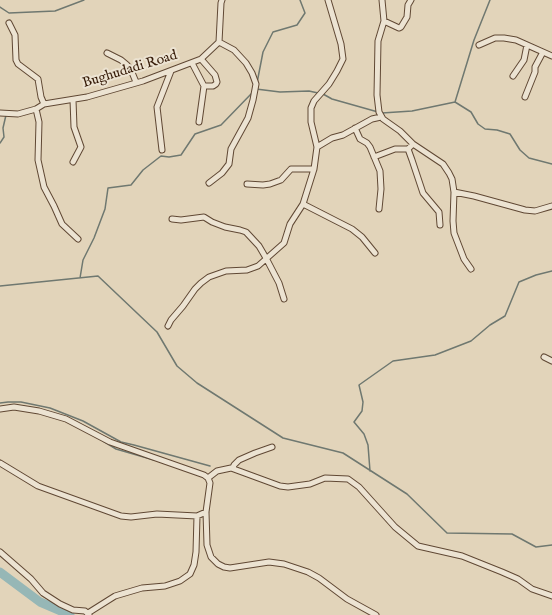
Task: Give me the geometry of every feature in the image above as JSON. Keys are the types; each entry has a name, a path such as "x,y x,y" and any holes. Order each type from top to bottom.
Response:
{"street":[{"path":"209,184 222,173 229,164 231,149 248,118 256,84 252,73 238,54 234,50 219,42 222,0"},
{"path":"168,326 170,320 183,306 195,289 205,280 218,273 226,271 253,269 284,243 290,224 303,204 314,169 317,147 311,122 311,108 329,84 343,59 328,0"},
{"path":"382,0 384,21 378,41 377,95 379,112 381,117 400,131 413,144 443,164 452,179 454,192 454,233 464,259 471,269"},
{"path":"384,21 399,28 402,27 409,12 408,5 411,0"},
{"path":"9,23 15,35 16,60 18,64 38,79 40,97 44,104"},
{"path":"479,45 495,38 504,38 516,40 552,56"},
{"name":"Bughudadi Road","path":"0,113 18,114 36,109 44,104 87,97 171,71 201,59 219,42"},
{"path":"513,76 524,60 527,45"},
{"path":"526,97 535,72 535,67 543,52"},
{"path":"107,53 121,60 127,65 136,82"},
{"path":"201,59 215,75 217,82 213,86 204,86"},
{"path":"192,63 204,86 199,122"},
{"path":"162,150 157,107 171,71"},
{"path":"73,100 74,127 81,147 73,162"},
{"path":"36,109 39,122 38,160 44,187 62,224 78,239"},
{"path":"317,147 332,138 343,135 372,119 381,117"},
{"path":"355,128 360,139 367,143 370,147 381,175 379,209"},
{"path":"374,157 395,149 408,149 413,144"},
{"path":"408,149 423,193 439,212 440,225"},
{"path":"247,184 270,184 281,180 291,169 314,169"},
{"path":"454,192 525,210 535,211 552,206"},
{"path":"303,204 352,229 362,237 375,252"},
{"path":"172,219 182,220 204,217 225,227 243,231 252,238 266,258 279,283 284,299"},
{"path":"544,357 552,361"},
{"path":"0,409 14,407 39,411 66,419 110,442 204,475 208,478 210,483 206,512 209,552 211,557 218,564 230,568 269,562 284,564 308,572 319,578 347,599 376,615"},
{"path":"234,468 234,465 239,460 272,447"},
{"path":"0,463 38,486 122,516 131,517 157,514 197,516 206,512"},
{"path":"208,478 217,471 234,468 280,486 288,487 310,484 325,478 348,479 359,487 395,527 418,546 462,556 518,579 532,588 552,596"},
{"path":"0,552 32,580 42,593 73,610 85,611 88,614 115,596 142,588 165,586 180,581 190,574 194,565 196,552 197,516"}],"waterway":[{"path":"0,7 9,13 55,11 84,0"},
{"path":"257,83 263,52 273,32 297,25 305,13 300,0"},
{"path":"382,113 412,111 455,102 474,40 490,0"},
{"path":"256,89 280,92 309,91 318,93"},
{"path":"80,278 83,260 94,238 105,209 108,188 131,185 143,170 161,156 169,157 181,155 195,134 221,125 252,93"},
{"path":"323,94 332,99 378,112"},
{"path":"455,102 471,112 478,124 485,129 497,130 510,134 520,150 529,158 552,164"},
{"path":"0,143 4,137 3,128 6,115"},
{"path":"370,471 368,445 364,434 354,422 362,411 363,402 359,385 393,361 435,355 471,341 490,325 505,316 519,282 536,275 552,271"},
{"path":"0,286 98,276 157,332 177,366 197,383 283,438 343,453 407,494 447,533 512,534 536,547 552,545"},
{"path":"0,403 21,402 50,408 83,421 121,442 210,466"},
{"path":"103,441 116,449 154,460"},
{"path":"0,572 40,602 70,615"}]}
